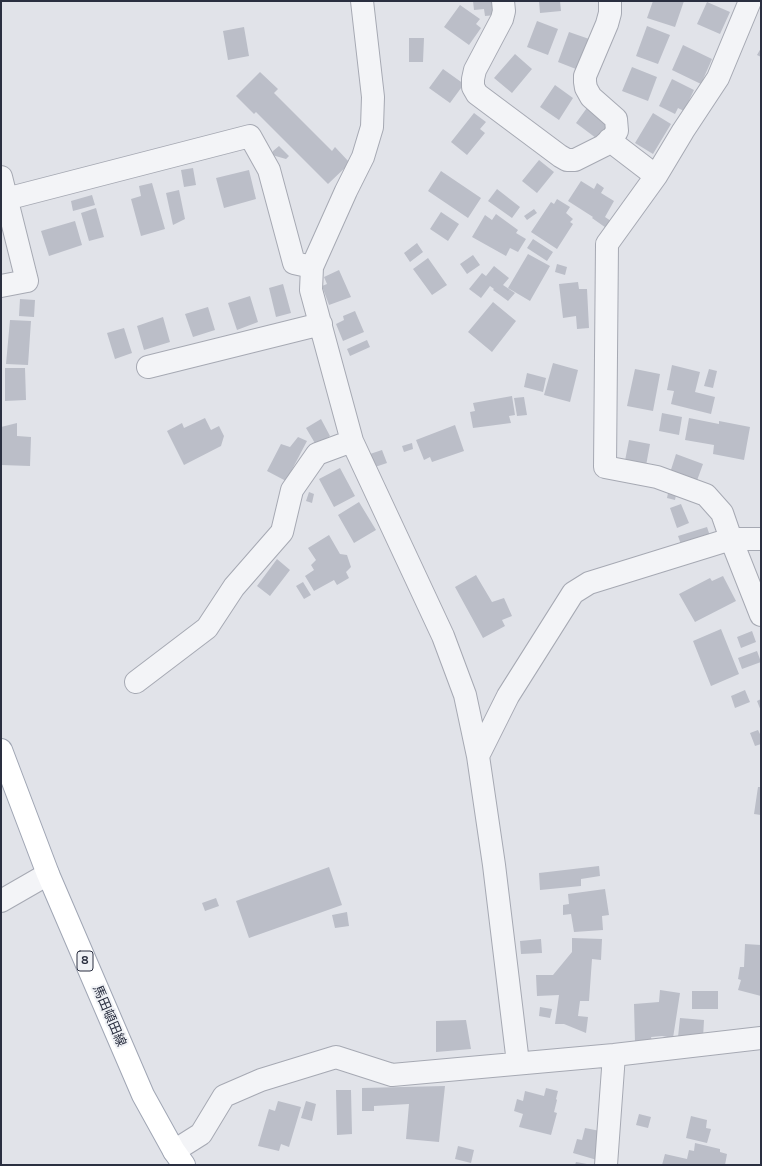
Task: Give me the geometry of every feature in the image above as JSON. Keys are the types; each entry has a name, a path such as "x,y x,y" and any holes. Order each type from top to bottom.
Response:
{"main road":[{"name":"馬田頓田線","path":"1,750 48,874 143,1095 179,1158"}],"street":[{"path":"362,1 374,97 372,127 363,157 312,267 312,290 352,441 443,636 465,695 478,756 494,865 518,1063"},
{"path":"503,1 504,11 502,19 475,70 473,87 478,94 567,160 574,160 603,146 613,137 616,130 616,119 591,97 586,88 585,82 585,76 607,24 610,13 610,1"},
{"path":"750,1 718,78 683,131 656,176 607,244 605,467 657,477 706,495 722,513 730,539 761,614"},
{"path":"6,199 250,136 269,170 294,263 312,267"},
{"path":"609,140 656,176"},
{"path":"1,178 28,281 1,286"},
{"path":"148,367 321,324"},
{"path":"136,682 207,628 234,587 282,532 292,490 317,454 352,441"},
{"path":"478,756 508,696 573,593 589,583 730,539 761,539"},
{"path":"1,901 48,874"},
{"path":"179,1158 201,1134 224,1096 261,1080 336,1057 392,1075 614,1055 761,1038"},
{"path":"606,1165 614,1055"}],"building":[{"path":"473,1 494,1 496,15 485,16 484,9 474,10"},
{"path":"539,1 560,1 561,11 540,13"},
{"path":"653,1 684,1 675,27 647,18"},
{"path":"707,2 730,12 720,34 697,24"},
{"path":"460,5 480,19 476,24 481,28 469,45 444,27"},
{"path":"537,21 558,29 548,55 527,47"},
{"path":"647,26 670,35 658,64 636,56"},
{"path":"244,27 249,56 228,60 223,31"},
{"path":"569,32 592,40 581,71 558,62"},
{"path":"409,38 424,38 423,62 409,62"},
{"path":"683,45 712,59 701,84 672,70"},
{"path":"761,48 761,57 757,55"},
{"path":"515,54 532,69 512,93 494,78"},
{"path":"632,67 657,77 648,101 622,91"},
{"path":"443,69 464,84 450,103 429,88"},
{"path":"260,72 278,89 274,93 332,151 335,147 350,163 328,184 256,112 254,114 236,96"},
{"path":"672,79 694,90 684,111 678,108 675,114 659,106"},
{"path":"555,85 573,98 559,120 540,107"},
{"path":"589,105 613,123 600,141 576,123"},
{"path":"474,113 486,122 480,129 485,133 467,155 451,142"},
{"path":"653,113 671,124 653,154 635,143"},
{"path":"279,146 289,156 286,159 272,155 273,151"},
{"path":"539,160 554,172 537,193 522,181"},
{"path":"193,168 196,185 184,187 181,170"},
{"path":"249,170 256,199 224,208 216,178"},
{"path":"441,171 481,198 468,218 428,191"},
{"path":"581,181 594,189 597,183 604,188 601,193 614,201 605,217 614,223 609,230 592,218 593,217 568,201"},
{"path":"152,183 165,229 141,236 131,199 141,196 139,186"},
{"path":"497,189 520,207 512,218 488,201"},
{"path":"179,190 185,219 173,225 166,193"},
{"path":"92,195 95,205 73,211 71,201"},
{"path":"557,199 570,207 566,213 573,219 570,222 573,224 557,249 531,232 551,202 554,204"},
{"path":"96,208 104,237 89,241 81,213"},
{"path":"534,209 537,213 527,220 524,216"},
{"path":"441,212 459,224 448,241 430,229"},
{"path":"496,214 518,230 516,233 526,239 518,252 510,248 506,256 472,237 485,215 492,220"},
{"path":"75,221 82,245 49,256 41,231"},
{"path":"533,239 553,252 547,261 527,248"},
{"path":"417,243 423,252 410,262 404,253"},
{"path":"528,254 550,266 530,301 508,288"},
{"path":"473,255 480,265 467,274 460,264"},
{"path":"428,258 447,285 432,295 413,269"},
{"path":"557,264 567,267 565,275 555,272"},
{"path":"494,266 509,278 503,285 515,293 508,301 490,286 481,298 469,289 482,273 486,276"},
{"path":"339,270 351,297 329,305 322,286 327,284 324,277"},
{"path":"578,282 579,289 587,289 589,328 577,329 576,316 563,318 559,284"},
{"path":"283,284 291,313 276,317 269,288"},
{"path":"250,296 258,322 237,330 228,303"},
{"path":"20,299 35,300 34,317 19,316"},
{"path":"493,302 516,321 492,352 468,332"},
{"path":"208,307 215,330 193,337 185,314"},
{"path":"355,311 364,332 343,341 336,324 344,320 343,316"},
{"path":"163,317 170,342 144,350 137,326"},
{"path":"10,320 31,321 28,365 6,364"},
{"path":"124,328 132,353 115,359 107,333"},
{"path":"367,340 370,347 350,356 347,349"},
{"path":"553,363 578,370 570,402 544,395"},
{"path":"672,365 700,372 695,392 715,397 711,414 671,404 674,391 667,390"},
{"path":"5,368 25,368 26,400 5,401"},
{"path":"635,369 660,374 653,411 627,406"},
{"path":"709,369 717,371 713,388 704,386"},
{"path":"527,373 546,378 543,392 524,387"},
{"path":"512,396 515,415 509,416 511,423 473,428 470,412 475,411 473,403"},
{"path":"524,397 527,415 517,416 514,398"},
{"path":"662,413 682,417 679,435 659,431"},
{"path":"205,418 211,430 219,426 224,436 221,446 184,465 167,431 182,423 184,428"},
{"path":"689,418 719,424 719,421 750,427 744,460 713,454 714,445 685,440"},
{"path":"321,419 330,436 316,445 306,428"},
{"path":"17,423 17,436 31,437 30,466 1,465 1,427"},
{"path":"455,425 464,451 432,462 430,457 424,460 416,440"},
{"path":"298,437 307,441 286,481 267,471 281,444 290,447"},
{"path":"629,440 650,444 645,471 624,466"},
{"path":"412,443 413,449 404,452 402,446"},
{"path":"382,450 387,463 375,467 370,454"},
{"path":"676,454 703,464 695,486 669,476"},
{"path":"340,468 355,496 334,507 319,479"},
{"path":"309,492 314,494 312,503 306,501"},
{"path":"668,493 676,495 675,500 667,498"},
{"path":"359,502 376,530 354,543 338,515"},
{"path":"681,504 689,523 677,528 670,508"},
{"path":"707,527 712,542 683,550 678,536"},
{"path":"329,535 340,554 347,555 351,567 346,572 349,578 337,585 334,580 314,591 305,576 314,570 311,565 316,560 308,548"},
{"path":"277,559 290,570 270,596 257,586"},
{"path":"476,575 492,602 504,598 512,616 502,620 505,626 483,638 455,587"},
{"path":"723,576 736,601 695,622 679,594 710,578 712,581"},
{"path":"303,582 311,595 304,599 296,586"},
{"path":"721,629 739,674 711,686 693,641"},
{"path":"752,631 756,642 741,648 737,637"},
{"path":"757,651 761,662 742,669 738,658"},
{"path":"745,690 750,702 735,708 731,696"},
{"path":"761,699 761,711 757,701"},
{"path":"758,730 761,736 761,744 755,746 750,733"},
{"path":"758,787 761,787 761,815 754,814"},
{"path":"599,866 600,876 581,879 581,886 540,890 539,873"},
{"path":"329,867 342,905 249,938 236,901"},
{"path":"605,889 609,915 602,916 603,930 574,932 571,914 563,915 563,905 569,904 568,894"},
{"path":"216,898 219,906 205,911 202,903"},
{"path":"347,912 349,926 335,928 332,915"},
{"path":"572,938 602,939 601,960 592,959 589,1001 580,1001 578,1016 588,1017 586,1033 564,1024 555,1024 559,995 537,996 536,975 553,975 572,952"},
{"path":"541,939 542,953 521,954 520,941"},
{"path":"745,944 761,945 761,996 738,990 741,980 738,979 740,967 744,967"},
{"path":"660,990 680,993 673,1038 662,1036 651,1037 652,1041 635,1042 634,1004 659,1002"},
{"path":"692,991 718,991 718,1009 692,1009"},
{"path":"540,1007 552,1009 550,1018 539,1016"},
{"path":"680,1018 704,1020 703,1038 678,1037"},
{"path":"466,1020 471,1049 436,1052 436,1021"},
{"path":"445,1086 439,1142 406,1139 409,1104 374,1106 374,1111 362,1111 362,1088"},
{"path":"546,1088 558,1091 554,1112 557,1113 551,1135 519,1127 523,1114 514,1111 517,1099 523,1101 525,1091 544,1096"},
{"path":"336,1090 351,1090 352,1134 337,1135"},
{"path":"278,1101 301,1107 289,1147 281,1144 279,1151 258,1146 269,1109 275,1111"},
{"path":"306,1101 316,1104 312,1121 301,1118"},
{"path":"639,1114 651,1117 648,1128 636,1125"},
{"path":"691,1116 707,1120 706,1128 711,1129 707,1143 686,1138"},
{"path":"585,1128 600,1131 597,1160 573,1153 577,1139 582,1140"},
{"path":"695,1143 720,1149 720,1152 727,1154 725,1165 662,1165 665,1154 687,1159 689,1150 694,1151"},
{"path":"458,1146 474,1150 471,1163 455,1159"},
{"path":"576,1162 587,1164 587,1165 575,1165"}]}
